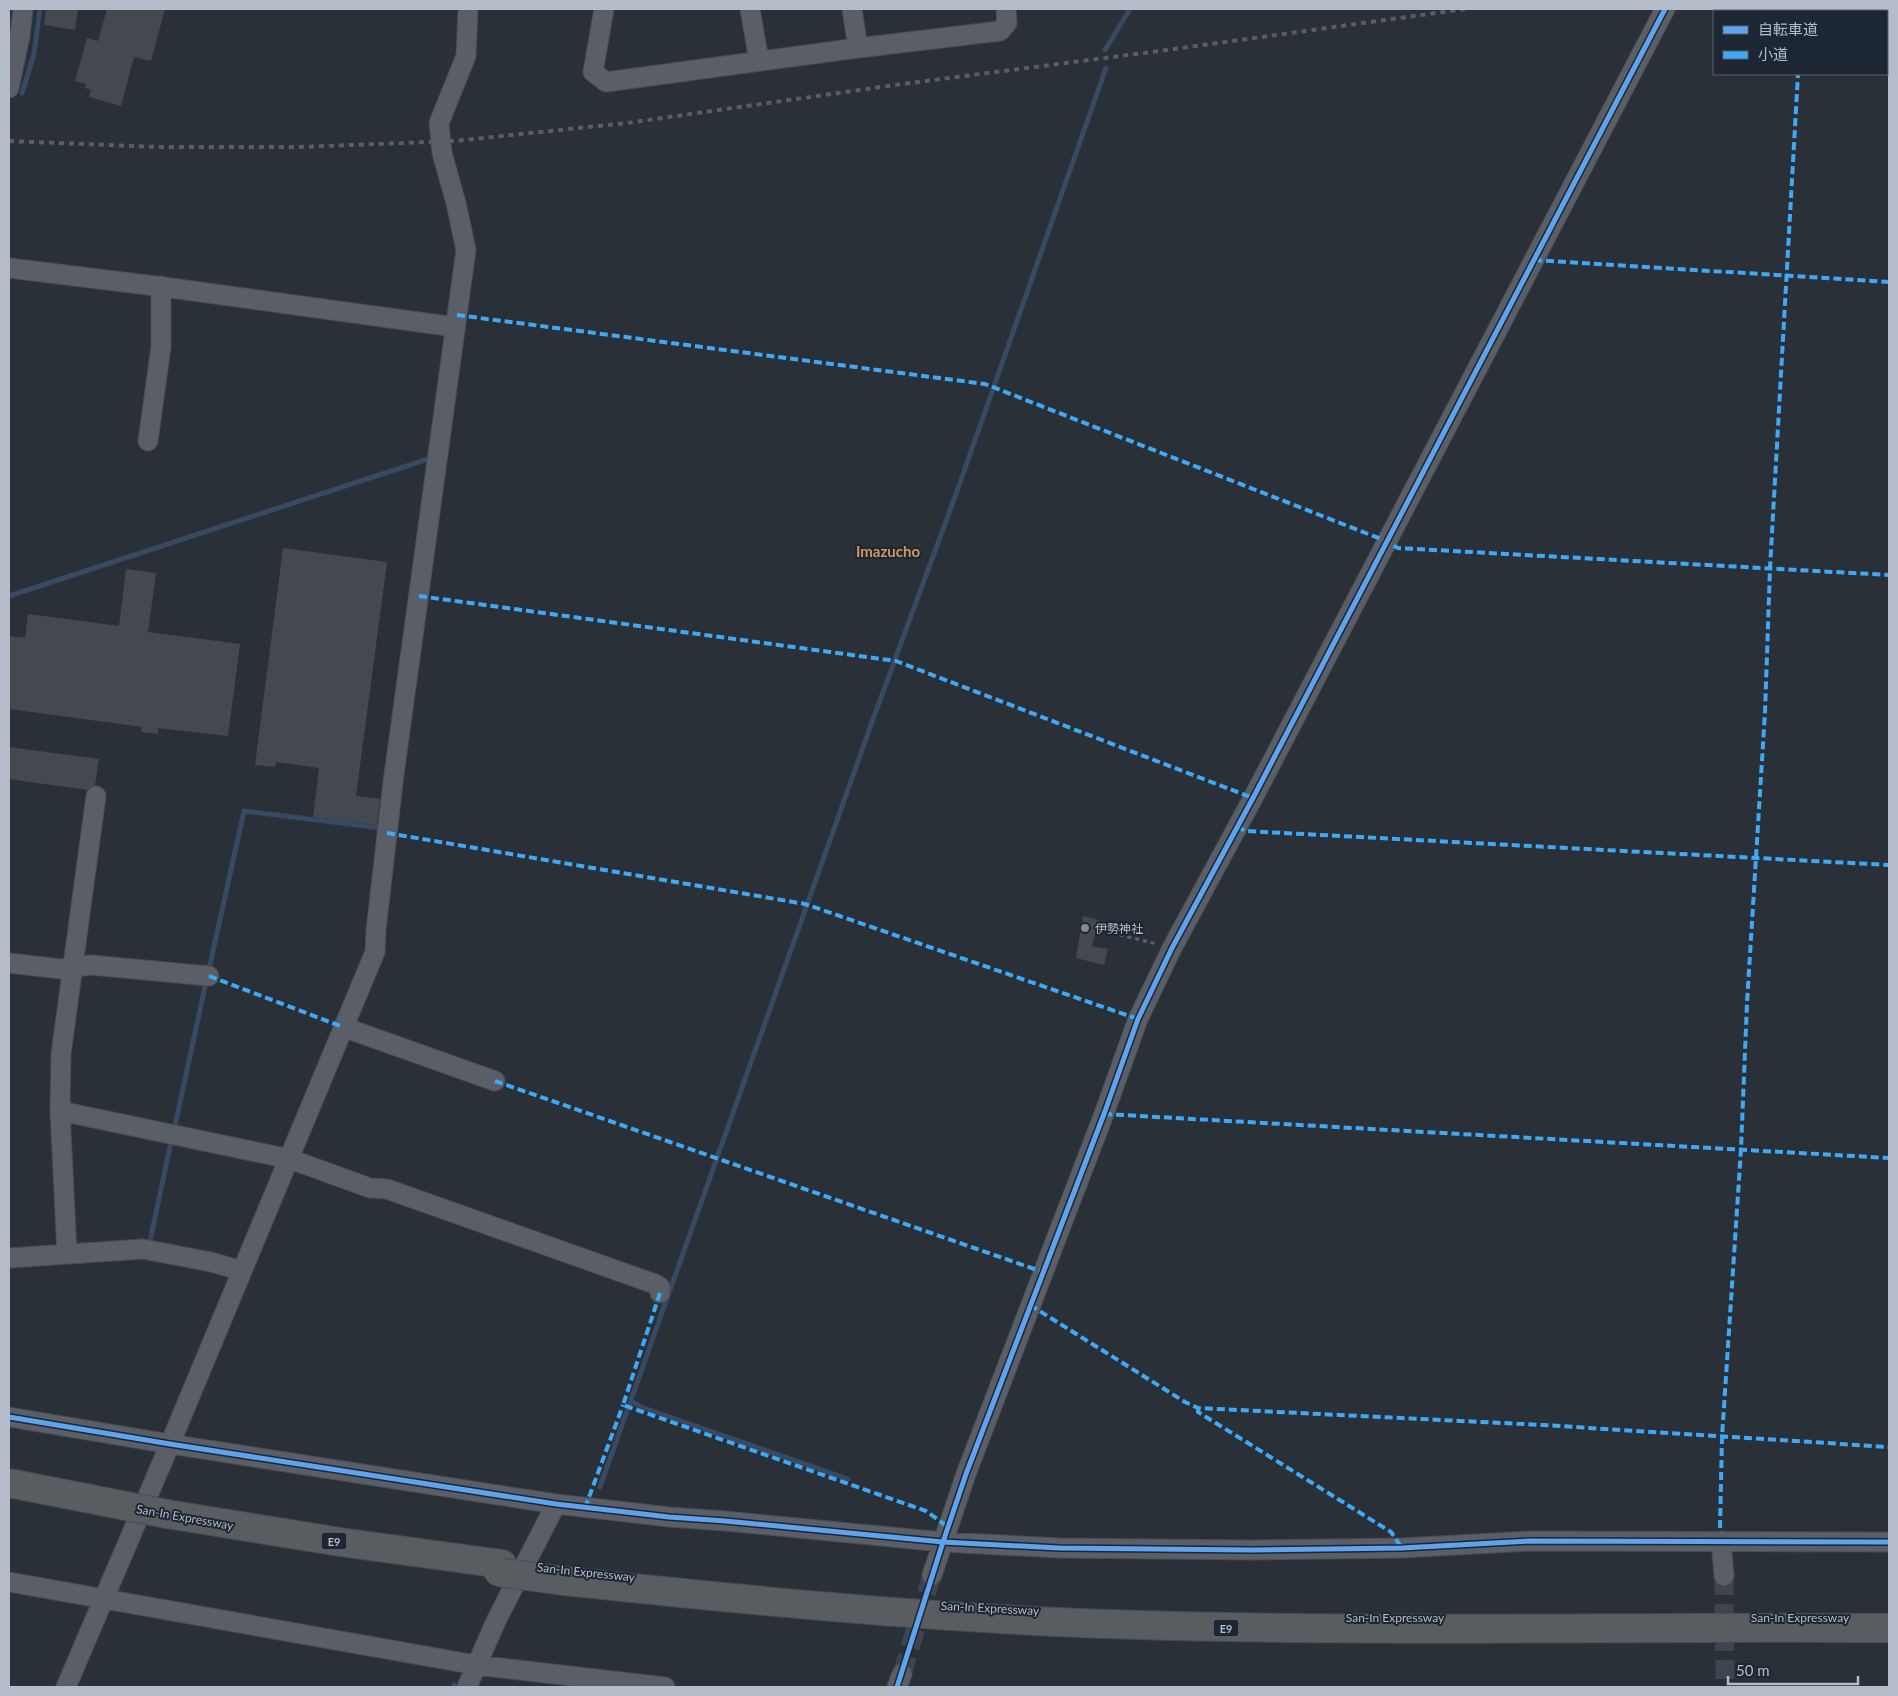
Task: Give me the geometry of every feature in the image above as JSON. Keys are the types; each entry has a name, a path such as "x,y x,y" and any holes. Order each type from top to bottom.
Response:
{"highway":[{"name":"San-In Expressway","path":"9,1483 166,1519"},
{"name":"San-In Expressway","path":"9,1494 166,1519 326,1550 500,1568 764,1602 950,1617 1234,1628 1889,1628"},
{"name":"San-In Expressway","path":"565,1576 932,1605 1234,1617 1889,1617"}],"street":[{"path":"9,88 20,36 23,9"},
{"path":"66,1687 290,1159 375,952 393,782 465,243 442,153 439,123 466,56 468,9"},
{"path":"604,9 593,72 606,82 1000,31 1007,23 1006,9"},
{"path":"750,9 759,61"},
{"path":"852,9 858,48"},
{"path":"932,1575 942,1542 1138,1018 1172,948 1253,798 1665,9"},
{"path":"9,268 161,286 455,327"},
{"path":"148,441 161,346 161,286"},
{"path":"67,1253 60,1111 61,1054 96,796"},
{"path":"9,963 61,968 90,965 209,976"},
{"path":"343,1027 495,1081"},
{"path":"60,1111 290,1159 370,1188 387,1190 655,1284 660,1287 660,1293"},
{"path":"9,1258 143,1249 211,1262 242,1271"},
{"path":"9,1417 556,1504 669,1517 942,1542 1059,1548 1251,1550 1402,1548 1530,1541 1889,1542"},
{"path":"467,1687 497,1619 556,1504"},
{"path":"1722,1541 1724,1576"},
{"path":"9,1582 476,1665 665,1687"}],"path":[{"path":"1104,931 1172,948"}],"building":[{"path":"46,9 78,9 75,30 44,25"},
{"path":"107,9 165,9 151,61 134,57 121,106 89,97 91,90 85,88 86,84 75,81 87,38 98,41"},
{"path":"283,548 387,562 356,796 380,799 377,825 313,817 319,768 276,762 275,767 255,765"},
{"path":"126,569 156,573 148,632 240,644 228,736 158,728 158,734 141,732 142,727 9,709 9,636 25,638 28,614 119,626"},
{"path":"9,747 99,759 95,785 87,790 9,779"},
{"path":"1083,916 1099,920 1092,946 1108,949 1104,965 1076,958"}],"waterway":[{"path":"22,93 34,54 40,9"},
{"path":"1105,50 1130,9"},
{"path":"600,1487 872,722 956,494 1106,68"},
{"path":"9,596 431,458"},
{"path":"209,969 244,811 381,828 381,826"},
{"path":"174,1130 206,982"},
{"path":"150,1241 171,1142"},
{"path":"631,1401 641,1407 848,1479"}],"tunnel":[{"path":"902,1674 932,1575"},
{"path":"1724,1576 1725,1687"}],"railway":[{"path":"9,141 158,147 300,147 454,141 627,123 895,85 1465,9"}],"marked path":[{"path":"1720,1528 1722,1437 1741,1149 1747,1003 1765,712 1770,568 1798,75"},
{"path":"1534,260 1889,282"},
{"path":"457,315 985,384 1381,539 1398,548 1889,575"},
{"path":"419,596 896,661 1253,798"},
{"path":"1237,827 1246,831 1889,865"},
{"path":"387,833 805,904 1138,1019"},
{"path":"209,976 343,1027"},
{"path":"495,1081 1043,1272"},
{"path":"1104,1114 1889,1158"},
{"path":"660,1293 623,1405 926,1511 948,1527"},
{"path":"1030,1305 1185,1402 1198,1408 1543,1425 1889,1447"},
{"path":"585,1508 623,1405"},
{"path":"1198,1408 1198,1412 1391,1532 1402,1548"}],"cycle path":[{"path":"897,1687 966,1474 1104,1114 1138,1019 1172,948 1253,798 1665,9"},
{"path":"9,1417 556,1504 669,1517 943,1542 1059,1548 1251,1550 1402,1548 1530,1541 1889,1542"}],"place":[{"name":"伊勢神社","path":"1085,928"}],"district":[{"name":"Imazucho","path":"888,551"}]}
